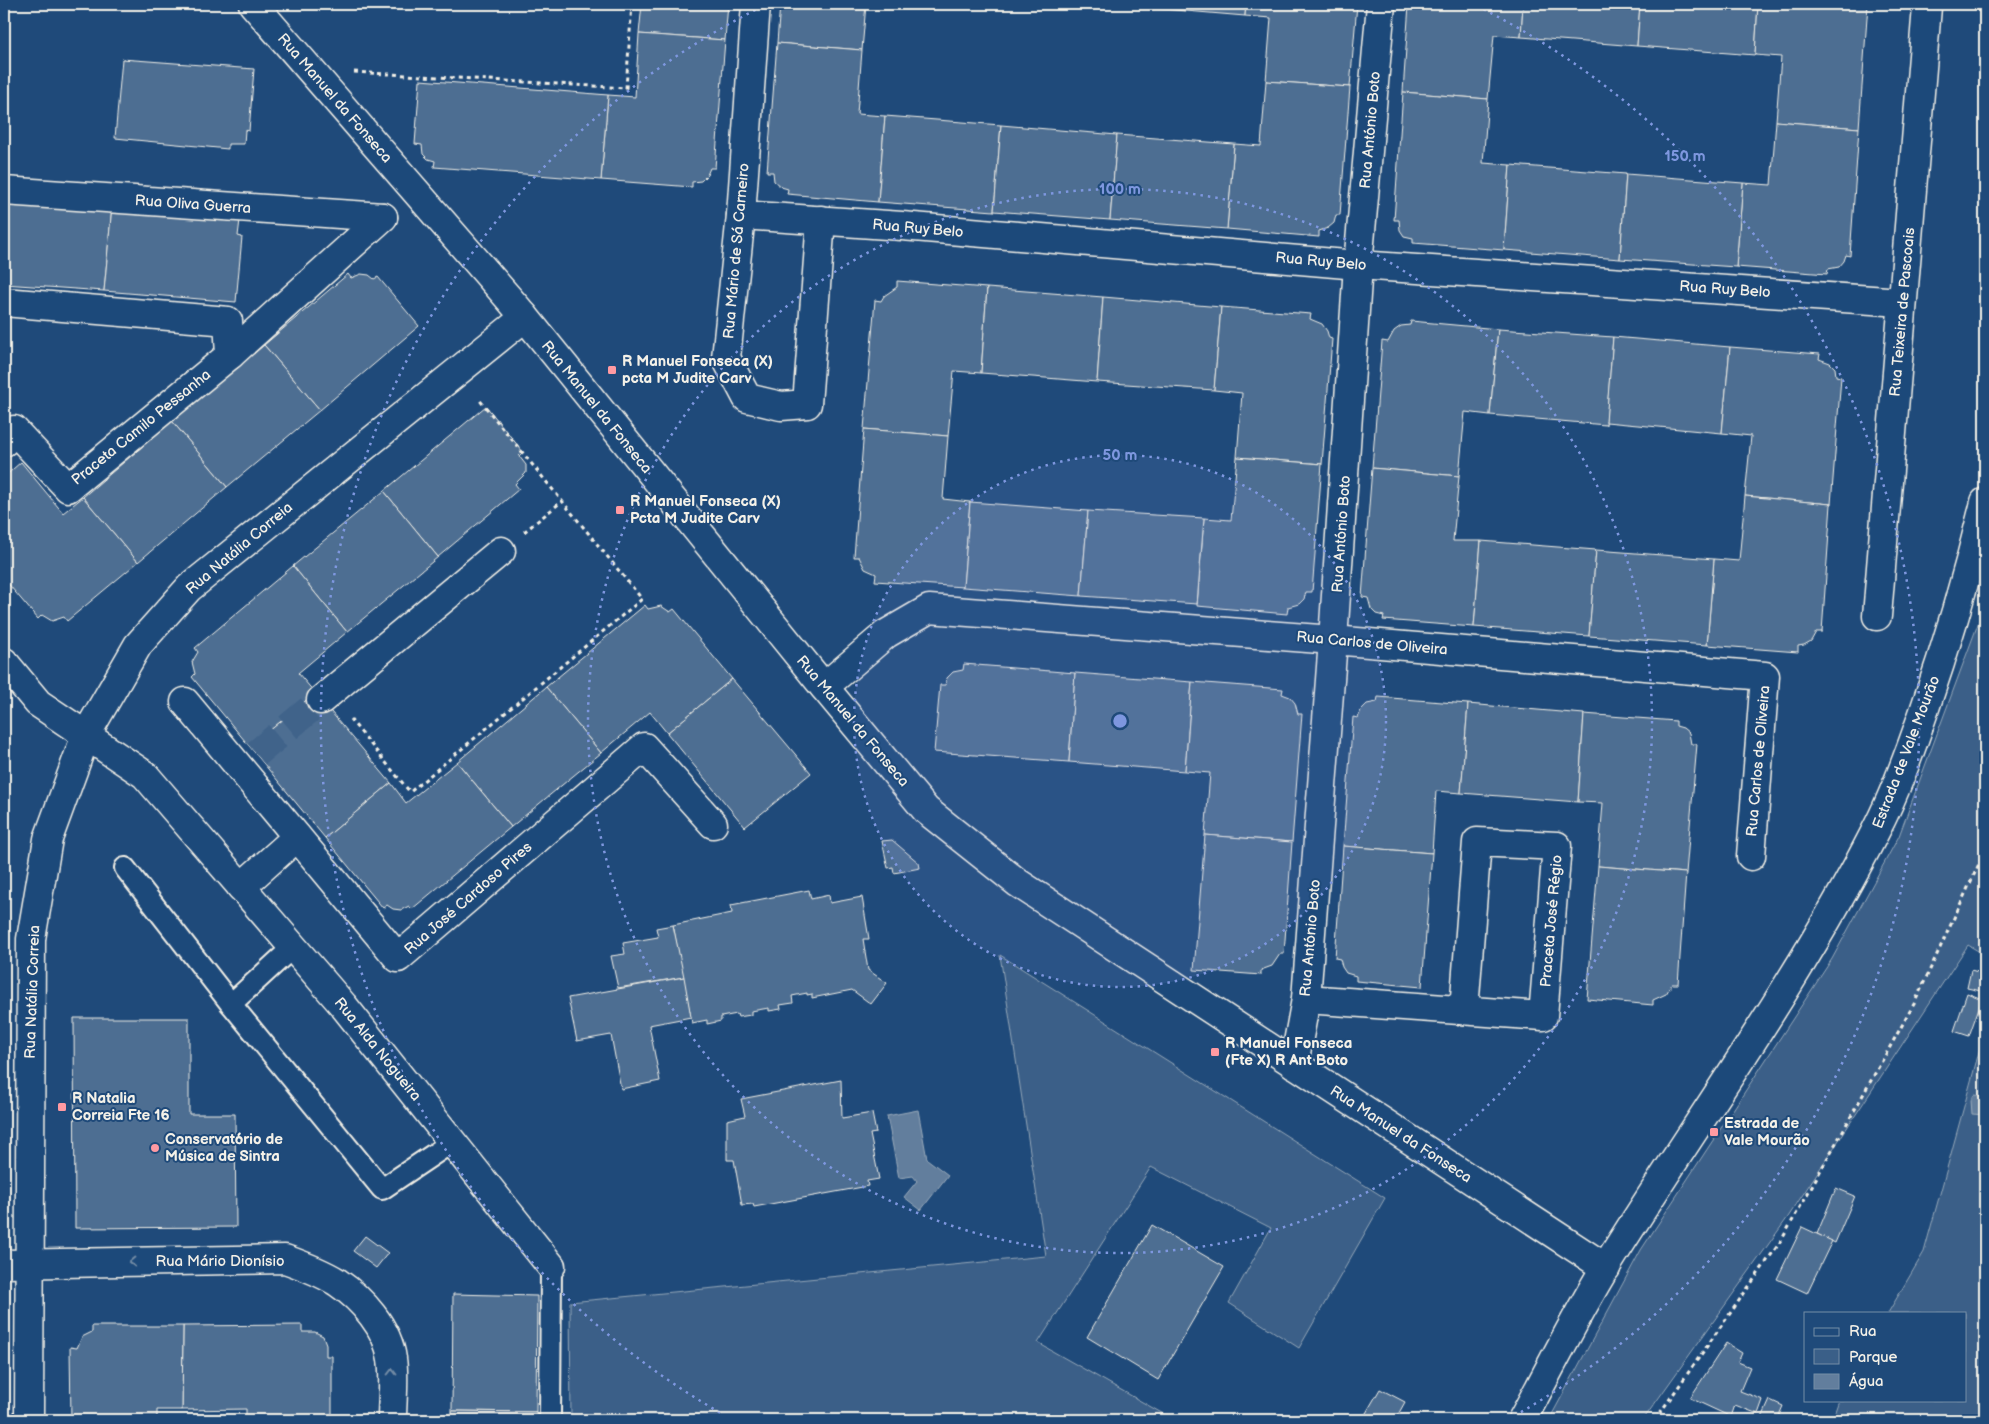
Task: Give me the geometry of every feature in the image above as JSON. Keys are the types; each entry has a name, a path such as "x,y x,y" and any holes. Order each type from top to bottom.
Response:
{"street":[{"name":"Rua Manuel da Fonseca","path":"252,4 525,316 824,687 926,810 1018,883 1606,1268"},
{"name":"Rua Mário de Sá Carneiro","path":"756,4 741,214 726,358 747,398 781,406 807,404 821,220"},
{"name":"Rua António Boto","path":"1294,1064 1306,999 1333,640 1358,265 1381,4"},
{"name":"Rua Teixeira de Pascoais","path":"1877,616 1927,7"},
{"name":"Rua Oliva Guerra","path":"4,191 383,217"},
{"name":"Rua Ruy Belo","path":"741,214 1358,265 1902,302"},
{"name":"Praceta Camilo Pessanha","path":"7,429 68,488 230,355 383,217"},
{"path":"4,302 228,321 230,355"},
{"name":"Rua Natália Correia","path":"29,1420 17,1264 31,939 48,840 86,735 138,645 189,588 525,316"},
{"name":"Estrada de Vale Mourão","path":"1522,1420 1606,1268 1771,1012 1876,831 1912,744 1939,668 1965,584 1985,502"},
{"path":"325,697 501,551"},
{"name":"Rua Carlos de Oliveira","path":"824,687 886,634 929,609 1765,676 1751,856"},
{"name":"Rua Alda Nogueira","path":"4,662 38,702 145,775 343,1005 551,1266"},
{"name":"Rua José Cardoso Pires","path":"185,702 247,760 297,837 398,958 644,748 714,824"},
{"path":"241,887 297,837"},
{"name":"Praceta José Régio","path":"1306,999 1542,1016 1557,846 1477,842 1464,1010"},
{"name":"Rua Mário Dionísio","path":"17,1264 285,1259 308,1268 338,1282 359,1300 376,1319 392,1358 392,1420"}],"lane":[{"path":"125,868 231,1004 382,1189 452,1142"},
{"path":"231,1004 293,947"},
{"name":"Rua Alda Nogueira","path":"550,1420 551,1266"}],"path":[{"path":"309,69 626,88 632,4"},
{"path":"325,697 410,792 642,599 561,502 457,372"},
{"path":"501,551 561,502"},
{"path":"1655,1420 1781,1241 1914,1004 1985,851"}],"green space":[{"path":"1985,605 1985,955 1968,945 1788,1217 1643,1420 1549,1420 1641,1250 1832,959 1899,836"},
{"path":"1000,955 1385,1198 1299,1348 1229,1303 1271,1228 1151,1167 1038,1343 1174,1420 571,1420 570,1302 1046,1256"},
{"path":"1985,1030 1985,1420 1832,1420 1838,1402 1966,1402 1966,1312 1889,1312 1924,1252"}],"water":[{"path":"1974,1095 1985,1096 1985,1115 1972,1114 1971,1100"},
{"path":"918,1110 927,1159 948,1175 921,1210 904,1197 917,1181 913,1176 899,1178 887,1116"}],"building":[{"path":"642,4 728,4 725,40 639,34"},
{"path":"780,4 866,4 862,50 777,43"},
{"path":"1127,4 1246,4 1245,16 1127,6"},
{"path":"1246,4 1357,4 1350,87 1266,81 1271,18 1245,16"},
{"path":"1409,4 1523,4 1521,37 1494,35 1488,99 1403,92"},
{"path":"1523,4 1640,4 1637,46 1521,37"},
{"path":"1640,4 1758,4 1755,55 1637,46"},
{"path":"1758,4 1868,4 1859,128 1776,121 1781,57 1755,55"},
{"path":"639,34 725,40 715,168 710,168 707,175 701,181 692,182 692,187 601,180 608,95 635,97"},
{"path":"777,43 862,50 857,114 885,116 878,202 787,194 788,189 781,187 774,181 773,172 767,172"},
{"path":"122,59 254,69 249,131 245,130 244,144 228,144 228,149 115,138"},
{"path":"420,80 608,95 601,180 434,167 435,161 428,159 423,154 422,145 415,144"},
{"path":"1266,81 1350,87 1340,215 1336,215 1334,223 1328,228 1319,231 1319,237 1227,229 1234,144 1261,146"},
{"path":"1403,92 1488,99 1483,163 1510,165 1504,250 1413,243 1413,238 1404,236 1400,230 1399,220 1394,220"},
{"path":"885,116 1001,125 994,211 878,202"},
{"path":"1776,121 1859,128 1850,256 1846,255 1839,267 1828,269 1827,274 1736,267 1743,183 1771,185"},
{"path":"1001,125 1117,135 1110,220 994,211"},
{"path":"1117,135 1234,144 1227,229 1110,220"},
{"path":"1510,165 1626,174 1620,259 1504,250"},
{"path":"1626,174 1743,183 1736,267 1620,259"},
{"path":"4,197 112,206 104,291 4,284"},
{"path":"112,206 240,220 238,236 242,237 236,302 104,291"},
{"path":"348,274 351,278 361,274 369,275 374,279 378,277 419,326 320,410 264,345"},
{"path":"897,281 987,288 981,373 954,371 948,436 864,429 875,300 881,301 884,296 897,287"},
{"path":"987,288 1103,297 1097,382 981,373"},
{"path":"1103,297 1221,307 1214,390 1097,382"},
{"path":"1221,307 1311,314 1310,319 1322,324 1327,331 1329,338 1332,339 1322,464 1237,457 1242,393 1214,390"},
{"path":"1411,321 1498,329 1490,415 1465,412 1459,476 1372,468 1382,341 1388,342 1394,331 1401,326 1410,325"},
{"path":"1498,329 1613,337 1606,425 1490,415"},
{"path":"1613,337 1730,347 1722,433 1606,422"},
{"path":"264,345 320,410 227,487 172,421"},
{"path":"1730,347 1820,354 1819,359 1830,363 1835,368 1836,376 1841,377 1831,504 1745,496 1751,436 1722,433"},
{"path":"486,406 523,452 519,456 526,465 526,473 515,484 519,489 438,557 384,491"},
{"path":"172,421 227,487 138,562 83,497"},
{"path":"864,429 948,436 943,499 970,502 963,587 875,581 876,574 865,569 859,557 854,557"},
{"path":"1237,457 1322,464 1312,592 1306,592 1304,599 1299,604 1288,607 1287,614 1197,606 1204,518 1231,520"},
{"path":"21,462 63,513 83,497 138,562 67,621 64,617 52,621 42,615 38,619 4,579 4,477"},
{"path":"1372,468 1459,476 1453,541 1481,541 1474,627 1383,620 1384,616 1376,614 1371,609 1368,598 1362,597"},
{"path":"384,491 438,557 347,632 293,566"},
{"path":"1745,496 1831,504 1822,632 1816,632 1811,641 1798,646 1798,652 1707,645 1714,559 1739,561"},
{"path":"970,502 1088,511 1081,596 963,587"},
{"path":"1088,511 1204,518 1197,604 1081,596"},
{"path":"1481,541 1596,550 1589,636 1474,627"},
{"path":"1596,550 1714,559 1707,645 1589,636"},
{"path":"293,566 347,632 298,673 315,693 250,747 192,677 195,674 192,662 198,652 195,648"},
{"path":"645,605 648,609 661,606 670,612 674,609 732,679 667,733 650,712 601,753 546,687"},
{"path":"964,664 1075,673 1069,762 934,752 940,685 945,685 947,678 953,672 963,670"},
{"path":"1075,673 1192,682 1185,771 1069,762"},
{"path":"732,679 811,773 745,827 667,733"},
{"path":"1192,682 1283,689 1282,694 1290,697 1295,703 1298,714 1302,714 1292,842 1205,835 1210,773 1185,771"},
{"path":"546,687 601,753 511,827 457,762"},
{"path":"315,693 391,783 325,838 250,747"},
{"path":"1378,697 1468,704 1461,793 1436,791 1432,853 1343,846 1353,717 1358,718 1361,710 1367,704 1377,702"},
{"path":"1468,704 1584,714 1578,802 1461,793"},
{"path":"1584,714 1676,721 1676,726 1683,728 1689,733 1691,744 1697,744 1686,873 1598,866 1603,803 1578,802"},
{"path":"457,762 511,827 412,909 409,906 401,910 393,909 387,905 383,908 325,838 391,783 406,803"},
{"path":"1205,835 1292,842 1284,954 1280,954 1272,966 1261,970 1261,975 1194,970"},
{"path":"892,840 919,863 920,868 894,873 893,867 888,868 882,841"},
{"path":"1343,846 1432,853 1422,987 1356,981 1356,976 1346,973 1340,959 1335,958"},
{"path":"1598,866 1686,873 1678,984 1672,984 1666,994 1653,1000 1653,1005 1587,999"},
{"path":"809,890 811,899 829,895 830,903 862,897 869,939 863,939 868,970 887,983 871,1004 852,990 812,998 812,994 807,995 807,993 792,996 793,1003 780,1005 781,1009 769,1011 769,1008 751,1011 751,1015 738,1017 737,1014 721,1017 721,1021 707,1024 707,1020 692,1023 673,925 732,913 731,905"},
{"path":"673,925 684,977 618,988 611,956 625,954 623,943 658,937 656,928"},
{"path":"1971,970 1985,974 1981,991 1967,988"},
{"path":"684,977 691,1017 649,1025 660,1081 621,1089 611,1035 577,1041 568,998"},
{"path":"1967,993 1982,999 1969,1036 1954,1031"},
{"name":"Conservatório de Música de Sintra","path":"74,1018 189,1018 189,1114 235,1114 236,1227 75,1228"},
{"path":"841,1080 842,1118 872,1113 876,1133 870,1134 879,1179 867,1181 868,1186 754,1207 753,1204 742,1205 734,1160 727,1160 727,1120 745,1116 741,1099"},
{"path":"1836,1188 1855,1196 1835,1243 1817,1234"},
{"path":"1152,1225 1224,1267 1158,1380 1087,1337"},
{"path":"1802,1227 1832,1241 1807,1293 1777,1279"},
{"path":"365,1236 388,1253 376,1268 353,1251"},
{"path":"453,1294 537,1296 536,1412 452,1411"},
{"path":"302,1325 302,1332 315,1332 323,1336 326,1344 326,1356 332,1356 332,1420 246,1420 246,1409 182,1410 183,1326"},
{"path":"92,1326 183,1326 182,1410 157,1410 157,1420 71,1420 70,1347 77,1348 82,1337 92,1332"},
{"path":"1726,1343 1742,1353 1738,1362 1750,1367 1740,1391 1763,1400 1758,1414 1735,1405 1731,1417 1690,1398"},
{"path":"1380,1389 1405,1402 1395,1420 1362,1420"},
{"path":"1770,1400 1783,1406 1777,1420 1761,1420"},
{"path":"452,1411 536,1412 537,1420 452,1420"}],"tunnel":[{"path":"256,754 321,700"}],"place":[{"name":"R Manuel Fonseca (X) pcta M Judite Carv","path":"612,370"},
{"name":"R Manuel Fonseca (X) Pcta M Judite Carv","path":"620,510"},
{"name":"R Manuel Fonseca (Fte X) R Ant Boto","path":"1215,1052"},
{"name":"R Natalia Correia Fte 16","path":"62,1107"},
{"name":"Estrada de Vale Mourão","path":"1714,1132"},
{"name":"Conservatório de Música de Sintra","path":"155,1148"}]}
